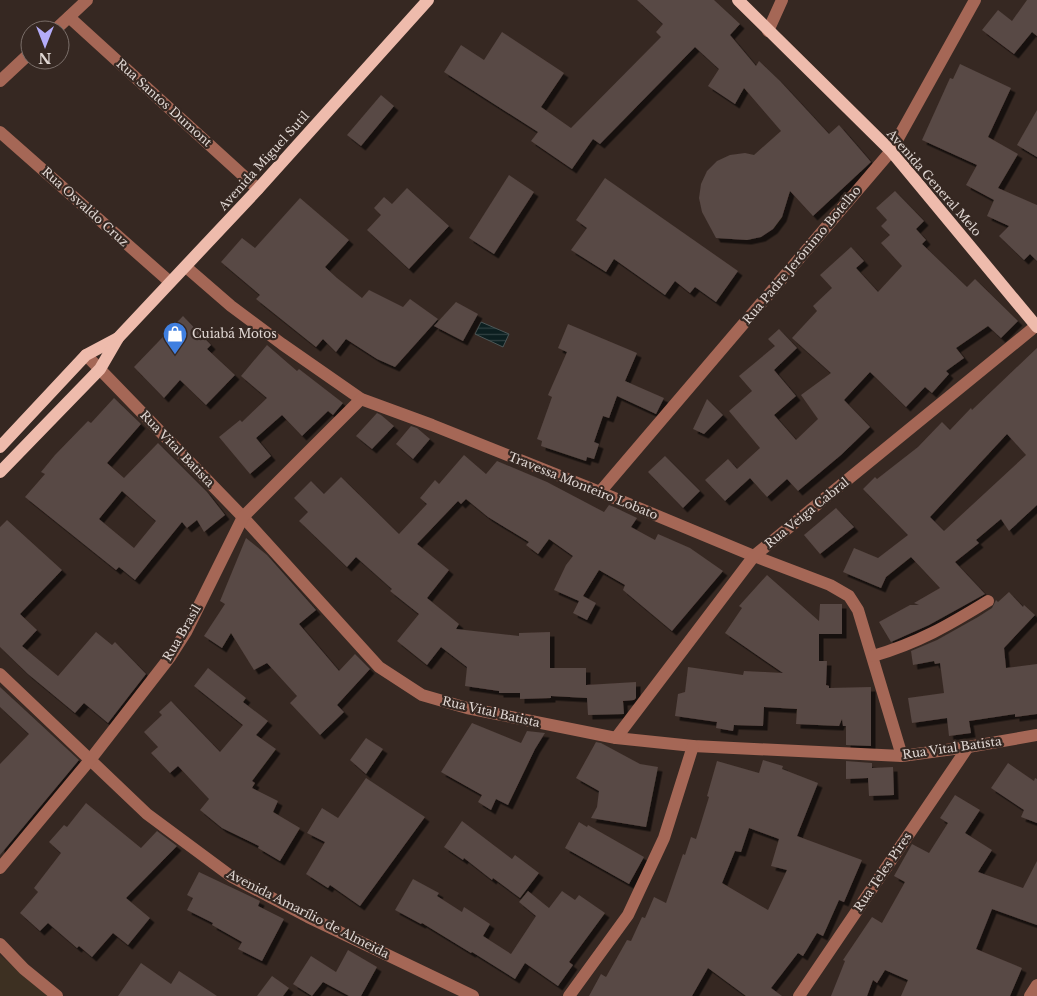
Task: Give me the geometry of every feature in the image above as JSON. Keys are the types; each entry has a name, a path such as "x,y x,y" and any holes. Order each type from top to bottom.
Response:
{"main road":[{"name":"Avenida Miguel Sutil","path":"0,472 100,369 118,338 186,267 428,0"},
{"name":"Avenida General Melo","path":"738,0 891,151 1037,326"},
{"name":"Avenida Miguel Sutil","path":"0,447 86,354 118,338"}],"street":[{"path":"66,20 87,0"},
{"path":"768,31 782,0"},
{"name":"Rua Padre Jerônimo Botelho","path":"600,492 891,151 975,0"},
{"name":"Rua Santos Dumont","path":"69,17 258,188"},
{"path":"0,82 20,63"},
{"name":"Rua Osvaldo Cruz","path":"0,132 170,282"},
{"name":"Travessa Monteiro Lobato","path":"186,267 238,312 361,399 600,492 754,556 830,584 849,596 858,610 902,756"},
{"name":"Rua Veiga Cabral","path":"616,738 754,556 1037,326"},
{"name":"Rua Vital Batista","path":"86,354 243,517 379,667 422,696 467,708 616,738 693,746 902,756 1037,735"},
{"name":"Rua Brasil","path":"0,868 139,698 180,640 243,517 361,399"},
{"path":"873,656 898,649 936,632 988,601"},
{"name":"Avenida Amarílio de Almeida","path":"0,674 147,814 232,877 308,917 473,996"},
{"path":"569,996 628,915 664,838 693,746"},
{"name":"Rua Teles Pires","path":"799,996 968,747"},
{"path":"0,944 24,969 56,996"},
{"path":"1030,996 1037,985"}],"shaded area":[{"path":"0,955 49,996 0,996"}],"water":[{"path":"481,322 509,334 503,347 475,334"}],"building":[{"path":"637,0 714,0 740,24 730,35 756,66 759,61 829,134 839,125 871,162 813,216 790,191 782,217 773,229 761,237 747,240 716,238 702,212 699,198 701,184 707,171 717,161 730,155 745,153 754,155 781,131 744,88 735,104 708,86 719,69 695,47 600,144 593,139 572,169 531,141 538,132 444,72 461,45 484,60 502,32 564,73 541,107 571,128 661,37 656,32 663,24"},
{"path":"1027,0 1037,0 1037,36 1032,32 1014,54 982,30 998,10 1012,21"},
{"path":"960,64 1011,88 988,137 1018,154 998,188 1037,205 1037,261 1030,254 1024,260 999,236 1009,226 987,216 994,200 966,185 977,165 922,140 950,78 953,79"},
{"path":"381,95 394,106 361,146 347,135"},
{"path":"1037,110 1037,157 1017,145"},
{"path":"509,175 534,192 494,254 469,238"},
{"path":"605,178 738,271 716,302 695,287 690,293 675,281 665,295 614,259 606,272 571,250 587,228 576,220"},
{"path":"407,188 449,226 409,269 367,230 381,215 374,208 384,197 392,204"},
{"path":"895,191 924,221 916,229 926,240 922,244 967,287 975,279 1018,321 1001,338 988,326 956,348 964,358 946,371 949,374 932,393 925,387 906,407 870,372 844,400 870,427 841,455 798,491 787,479 767,497 750,478 725,501 705,480 728,459 737,469 760,448 729,411 752,391 739,376 775,346 768,339 779,329 797,348 774,370 796,396 774,415 796,440 818,419 801,395 831,373 792,338 817,311 813,306 832,288 820,275 851,247 864,261 856,268 878,292 902,266 881,243 890,235 881,226 887,220 876,208"},
{"path":"300,198 349,240 325,267 337,278 362,298 369,290 403,307 410,299 438,319 395,367 377,359 346,339 336,352 323,339 316,347 256,299 260,295 221,262 242,238 255,248"},
{"path":"456,302 478,314 463,341 434,326"},
{"name":"Cuiabá Motos","path":"183,316 211,345 207,349 235,375 206,405 180,380 164,398 134,367"},
{"path":"568,324 637,353 625,381 664,398 656,414 617,396 609,418 603,416 594,442 599,444 594,459 587,457 586,461 541,446 542,441 537,439 552,397 548,395 567,352 558,348"},
{"path":"267,345 297,371 299,369 343,403 333,415 328,411 302,436 282,415 256,438 271,456 250,474 219,437 240,420 242,422 267,398 241,376"},
{"path":"1037,348 1037,505 1009,531 1001,519 976,540 979,543 955,562 985,594 929,625 891,642 879,622 910,605 919,605 914,603 940,588 911,557 886,577 881,588 843,572 854,548 878,558 908,535 863,489 875,477 877,479 918,447 942,422 950,430 971,408 972,410","holes":["1007,434 1026,455 944,531 930,517"]},
{"path":"114,398 141,424 107,463 124,478 158,443 207,492 225,515 204,532 197,520 187,528 182,522 135,580 119,567 116,570 25,497 45,474 41,472 55,455 88,421 91,423","holes":["122,491 156,521 134,548 99,519"]},
{"path":"707,399 723,415 704,434 693,429"},
{"path":"377,413 394,426 372,449 356,436"},
{"path":"411,426 417,428 430,439 413,459 396,444"},
{"path":"464,455 486,474 497,461 547,482 604,512 609,505 614,507 637,518 631,527 655,540 658,534 690,548 723,571 672,631 623,590 625,585 599,570 583,596 596,603 587,620 573,613 579,601 554,590 566,565 573,556 549,539 538,554 526,545 529,542 488,517 466,499 461,504 458,501 417,544 449,570 427,598 459,624 456,629 519,636 519,633 550,632 550,668 586,668 586,685 636,682 636,698 623,701 624,714 588,715 587,698 551,696 551,698 520,699 520,693 499,693 499,691 465,686 467,667 441,647 427,665 397,641 419,614 390,591 392,589 356,557 347,567 299,521 308,512 294,498 311,481 324,494 341,477 399,534 427,504 420,498 435,480 439,484"},
{"path":"665,456 700,491 683,508 648,472"},
{"path":"836,508 854,527 820,554 804,535"},
{"path":"7,520 62,570 20,614 37,630 22,646 58,676 96,632 112,645 115,642 146,674 108,723 84,703 75,713 28,674 0,647 0,527"},
{"path":"246,538 267,555 316,610 299,624 339,671 355,654 370,669 337,705 344,712 320,735 290,703 297,696 267,663 254,670 231,633 222,648 204,636 225,604 220,601"},
{"path":"767,575 819,621 820,604 842,604 842,634 819,634 819,661 827,661 826,685 829,688 871,687 871,746 846,745 846,726 843,726 842,719 839,726 796,724 797,709 764,707 763,726 734,725 733,731 716,728 717,722 675,716 678,694 685,692 688,667 743,675 744,671 783,673 725,633 742,608 739,606"},
{"path":"1009,592 1023,607 1024,605 1035,615 1004,648 1006,668 1037,664 1037,714 1015,717 1015,714 969,721 971,733 949,736 947,718 912,723 908,698 944,693 940,663 935,664 934,661 913,665 911,651 937,640 978,617 992,608 996,600 998,602"},
{"path":"208,668 246,698 243,702 268,721 256,735 276,749 252,781 255,783 252,788 278,801 273,812 300,828 280,861 258,848 259,846 222,828 200,810 209,799 178,766 170,773 151,753 158,747 144,732 162,715 159,712 171,701 220,752 243,725 194,686"},
{"path":"0,687 79,760 0,855 0,764 29,734 0,707"},
{"path":"472,723 521,743 527,731 545,733 535,749 508,805 496,799 491,810 478,802 482,795 441,772"},
{"path":"366,738 383,749 366,774 350,760"},
{"path":"596,742 640,764 658,767 646,827 591,818 597,807 599,791 576,778"},
{"path":"763,760 783,766 782,769 818,783 797,836 862,860 844,902 839,900 823,936 817,933 803,956 798,953 771,988 782,996 746,996 708,968 692,996 589,996 601,974 606,977 627,940 631,941 642,917 645,918 654,897 666,903 683,854 685,855 691,837 696,839 709,797 707,796 717,761 759,773","holes":["749,828 779,839 771,866 787,870 768,910 722,883 735,851 741,852"]},
{"path":"846,761 872,763 872,768 893,767 894,795 869,796 868,778 846,779"},
{"path":"1008,763 1034,781 1035,778 1037,779 1037,823 1021,817 1024,810 991,788"},
{"path":"366,778 425,817 360,906 330,885 328,888 306,874 325,842 307,833 322,808 338,818"},
{"path":"955,795 980,810 965,833 992,850 978,872 1023,888 1037,861 1037,925 992,909 976,949 1022,968 1010,996 901,996 908,980 885,970 877,983 873,980 867,996 831,996 845,961 843,960 872,917 882,923 905,882 894,876 912,844 929,853 948,823 940,818"},
{"path":"86,803 141,848 157,831 177,846 126,898 150,918 128,945 113,933 92,957 79,946 77,948 48,923 40,931 20,913 38,892 34,888 61,853 49,842 64,825 67,827"},
{"path":"462,821 512,859 515,855 539,873 520,898 493,878 492,880 464,858 463,860 444,847"},
{"path":"579,822 587,827 588,825 644,857 629,884 565,848"},
{"path":"199,872 260,901 258,906 284,919 262,961 238,949 242,942 212,925 213,923 187,910 193,898 187,895"},
{"path":"413,879 439,893 437,896 462,912 464,907 490,924 483,936 511,954 536,916 519,902 528,891 549,908 562,891 575,900 579,895 605,913 569,962 573,965 558,986 525,963 515,979 422,923 395,910"},
{"path":"348,950 377,967 361,996 349,996 323,982 312,996 293,984 311,956 336,972"},
{"path":"141,963 171,984 179,971 217,996 118,996"},
{"path":"272,976 289,988 283,996 257,996"}],"place":[{"name":"Cuiabá Motos","path":"175,355"}]}
